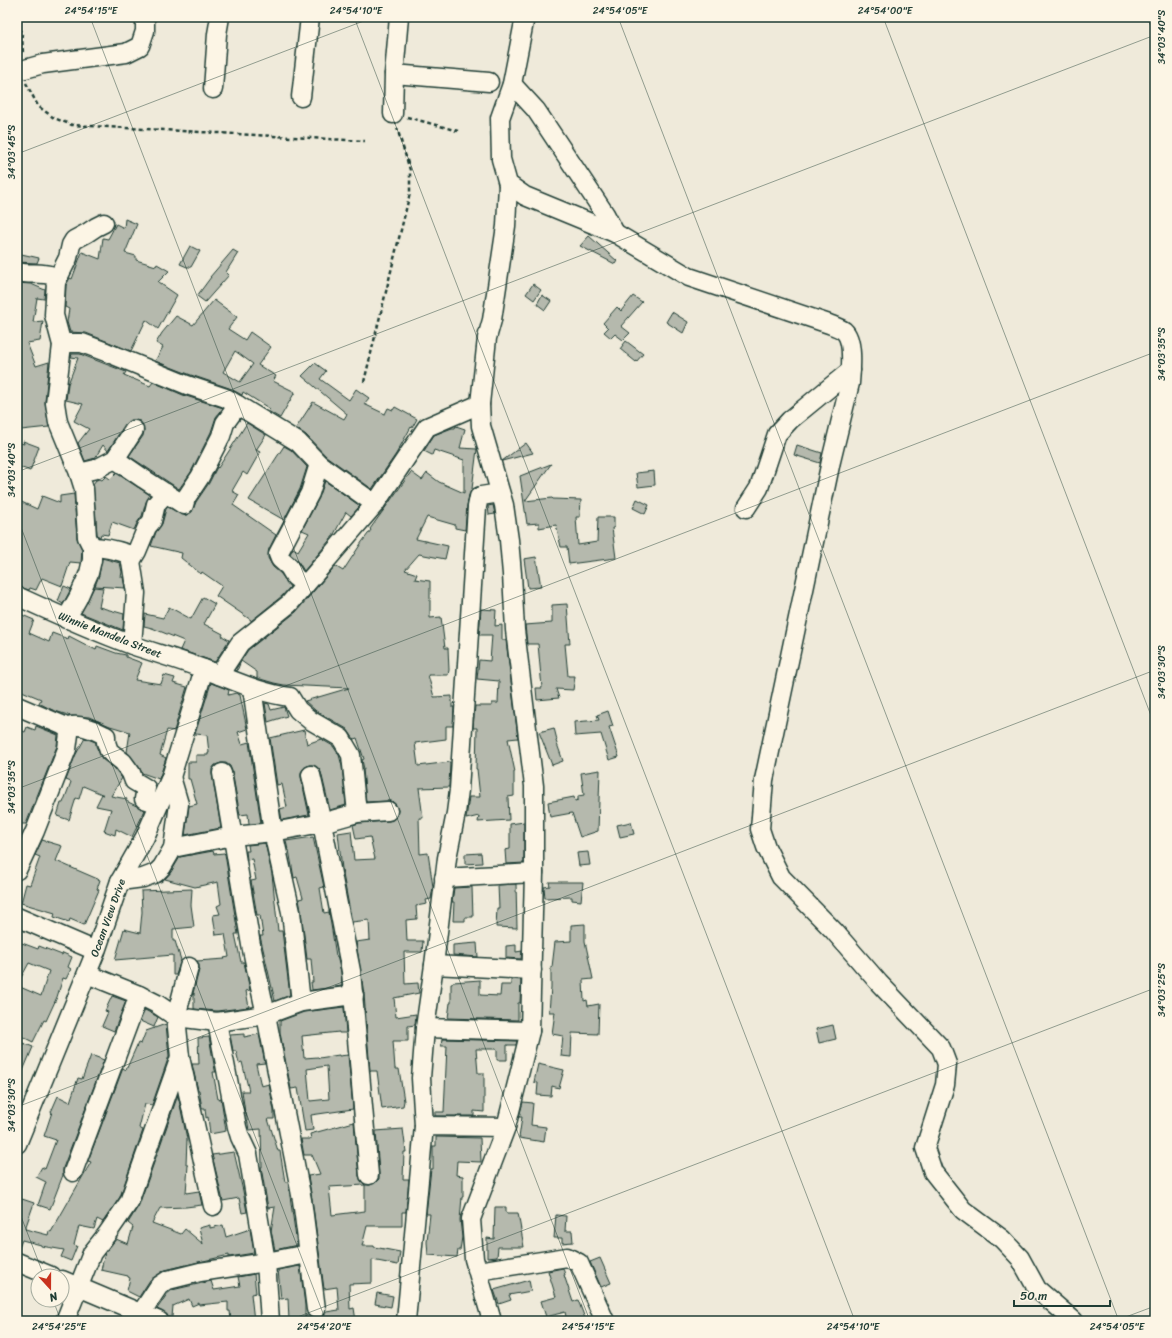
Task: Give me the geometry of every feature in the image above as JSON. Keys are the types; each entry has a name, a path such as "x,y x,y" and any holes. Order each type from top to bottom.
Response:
{"street":[{"path":"25,69 43,64 126,53 140,46 145,31 145,17"},
{"path":"213,89 217,34 220,17"},
{"path":"301,97 310,17"},
{"path":"393,114 394,74 399,17"},
{"path":"492,1321 474,1258 471,1219 506,1127 530,1031 534,873 534,786 515,630 509,540 504,505 481,426 480,404 487,338 494,313 506,226 508,184 500,159 500,118 512,84 525,17"},
{"path":"394,74 489,82"},
{"path":"512,84 536,110 605,214 615,233"},
{"path":"508,184 524,196 615,233 689,278 830,324 844,331 851,345 850,383 831,461 764,780 760,829 766,847 781,877 834,931 879,983 941,1048 947,1064 945,1085 925,1148 933,1172 963,1210 1002,1239 1020,1258 1037,1289 1074,1321"},
{"path":"66,619 78,598 88,573 92,560 92,547 87,536 84,489 80,474 58,422 55,403 62,345 54,315 56,282 68,258 71,245 74,240 104,223"},
{"path":"17,272 29,274 50,274 56,282"},
{"path":"62,345 69,343 82,343 187,385 226,398 298,442 319,464 375,504"},
{"path":"746,508 759,488 777,434 790,420 851,370"},
{"name":"Ocean View Drive","path":"17,1144 87,974 120,881 145,837 171,777 212,672 240,643 289,604 375,504 427,427 480,404"},
{"path":"115,459 184,504 186,498 200,477 226,423 238,405"},
{"path":"80,474 96,469 115,459 134,430"},
{"path":"305,585 295,577 280,559 278,554 310,494 319,464"},
{"path":"131,561 147,527 152,520 156,504 166,493"},
{"path":"406,1321 424,1126 422,1078 425,1028 444,878 459,790 477,507 479,497 500,493"},
{"path":"92,547 104,547 123,552 128,554 131,561 136,593 132,645"},
{"name":"Winnie Mandela Street","path":"18,599 132,645 212,672 252,688 277,696 290,697 298,710 310,720 341,738 351,755 357,813"},
{"path":"252,688 273,832 291,912 301,1002"},
{"path":"17,706 53,720 67,728 69,734 68,749 35,832 17,870"},
{"path":"67,728 76,725 96,731 106,736 109,751 123,762 131,773 134,781 146,788 144,798 159,804"},
{"path":"222,773 251,945 302,1200 316,1309"},
{"path":"311,775 351,971 369,1175"},
{"path":"120,881 143,878 156,873 162,867 173,848 179,804 171,777"},
{"path":"173,848 233,836 273,832 322,823 357,813 388,811"},
{"path":"444,878 534,873"},
{"path":"17,917 96,951"},
{"path":"434,965 532,970"},
{"path":"189,967 176,1017 180,1057 214,1206"},
{"path":"87,974 139,995 157,1004 176,1017 217,1022 266,1014 301,1002 354,995"},
{"path":"73,1172 139,995"},
{"path":"217,1022 237,1127 248,1154 266,1262 270,1321"},
{"path":"425,1028 530,1031"},
{"path":"159,1321 70,1284 129,1202 180,1057"},
{"path":"424,1126 506,1127"},
{"path":"141,1313 159,1286 168,1280 200,1272 308,1254"},
{"path":"478,1271 567,1257 578,1263 605,1321"},
{"path":"17,1262 32,1268"},
{"path":"65,1321 67,1308"}],"path":[{"path":"17,21 22,35 25,82 38,106 54,118 72,125 365,141"},
{"path":"393,114 458,131"},
{"path":"364,382 410,193 410,170 393,114"}],"building":[{"path":"125,219 137,224 125,253 136,256 136,260 156,266 157,264 169,271 158,282 177,295 158,329 146,320 131,351 86,333 70,332 67,322 69,309 65,307 66,285 70,278 72,279 82,252 100,259 103,238 108,239 116,224 124,228"},
{"path":"589,236 617,261 615,264 580,246"},
{"path":"190,246 200,251 191,267 187,267 180,264"},
{"path":"233,250 238,253 226,272 229,275 205,302 197,296 210,277"},
{"path":"17,253 39,258 37,263 17,262"},
{"path":"17,283 31,284 45,290 44,299 37,298 33,322 43,321 40,341 27,343 36,366 49,362 45,402 49,427 21,430 17,404 17,308 20,296 17,295"},
{"path":"533,284 541,290 534,300 526,294"},
{"path":"542,295 551,301 545,310 537,304"},
{"path":"633,296 642,302 621,326 630,333 623,340 615,334 611,338 604,332 608,328 603,323 617,307 621,311"},
{"path":"214,300 237,317 228,329 245,340 250,332 271,347 258,365 276,376 273,381 295,392 280,418 268,411 270,409 243,392 242,395 229,388 155,361 163,347 156,343 176,316 193,325","holes":["235,351 253,364 240,382 223,372"]},
{"path":"672,312 688,322 683,333 666,322"},
{"path":"626,341 643,354 636,362 620,349"},
{"path":"72,354 80,354 126,372 124,375 150,386 153,382 183,395 223,408 216,417 211,432 191,472 179,489 129,456 143,436 143,425 140,421 130,420 125,424 108,451 103,445 95,458 85,461 78,443 89,429 74,421 83,404 66,400 68,384 78,358 71,357"},
{"path":"315,363 326,371 320,379 349,400 356,389 369,398 364,404 385,414 388,408 393,410 395,407 417,419 396,454 372,489 326,456 306,435 296,428 313,402 344,419 347,414 302,376"},
{"path":"247,423 266,435 256,450 260,452 247,475 243,472 232,491 239,495 233,505 276,535 269,549 268,558 273,567 281,574 290,587 282,596 251,621 216,596 222,586 202,572 201,574 181,558 182,553 151,546 156,532 162,524 166,509 168,507 183,515 187,515 192,512 196,502 209,483 217,467 218,468"},
{"path":"456,426 465,429 460,448 477,449 472,489 467,505 465,530 455,528 455,525 427,517 416,539 448,546 445,559 419,554 405,570 417,574 415,579 430,581 430,618 441,617 445,648 448,648 449,670 448,675 428,675 434,697 452,696 452,707 454,707 453,726 446,726 446,739 415,743 418,766 450,762 449,787 419,788 423,818 419,818 420,854 428,853 433,887 431,899 426,900 427,904 416,906 417,919 406,920 407,941 423,941 422,952 404,952 405,984 418,983 419,993 394,998 396,1017 416,1014 415,1025 408,1026 408,1041 393,1041 395,1069 399,1069 404,1101 403,1106 382,1109 377,1071 370,1071 364,994 356,942 370,940 369,920 352,922 342,869 338,833 351,831 354,860 375,859 370,837 356,839 353,825 359,823 389,821 397,816 398,810 392,801 366,802 362,760 364,759 357,738 354,739 347,729 316,711 305,701 349,688 284,685 274,683 257,678 257,672 241,661 237,671 235,670 248,650 296,612 335,566 343,571 371,530 370,529 411,472 422,480 427,473 439,482 464,493 464,460 434,450 432,455 424,451 434,435 455,428"},
{"path":"23,441 39,447 30,471 17,466 17,442 24,444"},
{"path":"526,443 533,453 502,461"},
{"path":"797,445 822,453 820,463 794,455"},
{"path":"284,446 291,450 307,467 300,489 284,520 249,500"},
{"path":"551,464 525,501 552,498 581,500 580,517 576,517 578,545 597,542 598,517 614,517 614,528 612,528 616,558 569,564 567,547 561,547 556,525 539,528 539,523 527,524 520,476"},
{"path":"654,471 655,485 638,487 636,473"},
{"path":"116,473 150,495 146,502 142,516 134,530 112,522 108,535 101,534 99,537 97,534 93,484 96,480 102,480 106,476 110,479"},
{"path":"325,481 360,506 351,516 346,512 334,535 304,571 298,561 290,554 293,548 298,551 309,533 302,530 319,498"},
{"path":"74,494 77,538 82,549 81,563 70,562 62,586 42,578 36,590 30,588 29,590 17,586 17,500 37,509 42,496 60,503 60,496"},
{"path":"637,499 649,505 645,514 633,508"},
{"path":"493,505 495,514 489,515 488,506"},
{"path":"536,557 541,587 528,588 524,559"},
{"path":"102,558 120,563 122,572 121,577 123,577 125,588 95,586 99,575"},
{"path":"64,586 71,589 63,604 58,601"},
{"path":"94,587 103,588 99,607 124,614 123,630 81,613"},
{"path":"203,597 215,604 204,624 223,634 222,636 229,640 215,662 180,650 184,641 144,626 145,614 163,618 169,607 191,619"},
{"path":"567,604 570,644 565,644 568,676 575,676 573,690 556,689 559,698 537,700 536,688 542,688 538,644 527,644 525,625 552,623 552,605"},
{"path":"481,609 496,610 495,626 502,625 502,640 506,640 518,738 508,739 515,772 514,796 508,797 509,820 478,822 479,816 466,819 469,797 480,797 476,769 477,728 473,728 475,706 492,706 492,703 498,703 499,681 477,679 479,660 490,661 492,635 479,635"},
{"path":"20,614 34,620 29,633 49,642 52,633 68,639 69,636 96,650 97,646 126,655 126,657 142,663 135,680 161,684 164,675 175,678 173,683 187,687 174,731 167,730 160,755 166,758 159,779 142,773 127,752 130,732 110,726 89,717 71,716 52,710 39,703 41,699 17,689 19,685 17,685 17,622"},
{"path":"211,683 229,690 228,695 236,693 240,695 247,729 238,732 242,744 249,742 261,823 249,824 248,814 240,815 232,771 230,766 226,763 221,763 215,765 212,769 212,774 221,828 185,835 189,806 197,804 190,779 188,779 188,762 196,762 196,755 208,755 209,753 207,735 195,734"},
{"path":"265,703 269,704 271,710 284,707 287,716 268,722"},
{"path":"608,711 613,726 609,727 619,757 609,760 601,734 575,736 574,722 599,720 597,715"},
{"path":"36,726 58,735 57,746 26,824 21,824 17,822 17,729 25,732 27,727 35,730"},
{"path":"554,728 556,741 563,761 552,765 539,732"},
{"path":"304,730 307,744 321,739 333,746 339,755 342,766 346,805 330,810 321,772 314,765 309,765 301,772 301,777 309,815 282,820 280,809 287,807 282,784 277,785 270,738"},
{"path":"85,738 96,742 96,746 102,759 115,769 122,778 111,796 127,799 126,801 145,810 132,837 116,829 115,835 104,831 111,809 96,806 102,794 83,786 79,799 76,798 69,820 57,816 61,803 63,803 71,782 66,780 75,756"},
{"path":"600,770 598,831 580,837 572,813 550,817 548,802 574,797 575,801 578,800 578,796 584,795 581,773"},
{"path":"524,822 524,863 506,864 505,850 510,849 510,824"},
{"path":"631,822 634,834 620,837 617,825"},
{"path":"313,837 324,887 320,888 324,913 329,912 336,956 341,972 342,986 312,990 311,982 313,982 311,959 307,959 299,899 303,898 297,877 294,878 286,841"},
{"path":"42,840 62,846 56,861 100,880 97,889 99,890 84,925 70,919 69,922 54,917 55,913 21,903 26,884 30,885 40,857 35,855"},
{"path":"265,843 272,874 278,931 282,931 290,995 275,1001 260,936 263,936 260,915 257,915 251,881 256,880 252,859 247,860 246,851 249,851 248,845"},
{"path":"213,851 214,854 225,854 238,934 235,934 241,962 244,962 250,990 246,991 249,1007 217,1011 194,1009 194,993 192,997 199,970 197,961 225,959 224,958 229,957 225,934 216,935 213,915 220,914 217,906 221,904 218,882 195,887 165,879 180,857"},
{"path":"588,852 590,865 579,866 577,853"},
{"path":"481,853 482,863 465,864 465,854"},
{"path":"549,882 583,882 581,901 572,900 572,897 545,898 544,887 550,886"},
{"path":"516,884 517,928 496,927 497,908 499,908 498,885"},
{"path":"472,887 473,917 465,917 465,921 453,921 454,902 452,902 454,888"},
{"path":"192,889 191,905 194,927 173,929 173,941 175,941 181,960 176,975 173,975 173,955 115,960 124,929 140,933 142,912 141,891"},
{"path":"585,924 585,941 593,979 583,980 584,1001 587,1000 588,1006 599,1004 598,1034 572,1033 571,1057 561,1056 563,1036 552,1034 555,1012 549,1012 551,967 555,942 571,941 571,925"},
{"path":"22,943 38,949 39,946 62,955 63,953 72,957 68,967 71,969 66,979 63,978 57,997 46,1021 44,1020 33,1042 17,1034 17,994 20,987 41,996 49,971 29,963 17,985 17,954"},
{"path":"477,943 478,957 453,955 453,945"},
{"path":"516,945 516,952 522,951 521,959 506,958 506,946"},
{"path":"511,979 521,980 520,1003 518,1003 518,1020 448,1018 451,1003 451,984 453,982 480,980 480,995 500,996 501,985 511,985"},
{"path":"112,996 126,1001 114,1031 102,1026 108,1012 105,1011"},
{"path":"344,1007 346,1033 339,1032 302,1036 304,1058 348,1055 353,1109 311,1115 313,1130 305,1131 298,1088 291,1089 280,1033 280,1021 304,1012","holes":["327,1066 329,1099 310,1101 307,1069"]},
{"path":"145,1010 158,1017 154,1027 140,1021"},
{"path":"166,1024 169,1056 152,1105 145,1104 139,1128 143,1130 120,1197 103,1222 97,1219 94,1229 79,1226 74,1245 77,1246 71,1261 61,1257 64,1250 41,1246 22,1240 19,1248 17,1247 17,1213 22,1199 34,1203 25,1229 48,1235 91,1162 88,1161 123,1068 126,1070 138,1043 141,1044 146,1031"},
{"path":"833,1025 836,1039 819,1043 816,1029"},
{"path":"244,1034 244,1037 259,1034 265,1063 256,1064 261,1086 269,1084 274,1110 274,1119 268,1119 278,1151 280,1151 285,1182 288,1182 297,1245 275,1250 271,1231 275,1207 268,1208 261,1167 261,1129 249,1130 242,1091 249,1091 242,1062 239,1063 236,1051 233,1051 230,1035"},
{"path":"209,1037 216,1072 213,1072 218,1099 221,1098 226,1131 210,1134 208,1117 206,1118 205,1108 202,1108 192,1064 199,1064 198,1038"},
{"path":"442,1039 517,1041 516,1045 507,1045 507,1060 497,1060 497,1049 476,1049 478,1073 484,1073 484,1112 474,1111 474,1116 435,1116 435,1112 444,1112 447,1046 441,1046"},
{"path":"23,1043 33,1047 17,1085 17,1056"},
{"path":"91,1055 104,1060 63,1168 63,1175 50,1209 38,1205 46,1182 36,1177 42,1167 45,1169 56,1140 44,1136 51,1112 58,1096 70,1102 78,1078 82,1079"},
{"path":"538,1064 564,1070 559,1088 552,1086 551,1096 537,1095 538,1083 534,1082"},
{"path":"178,1095 187,1139 186,1165 188,1165 186,1193 199,1191 202,1205 160,1208 152,1223 181,1234 185,1229 203,1244 199,1228 210,1225 210,1228 223,1225 226,1237 250,1229 254,1253 229,1257 229,1255 165,1270 150,1280 139,1297 127,1291 130,1278 128,1276 101,1270 105,1253 116,1239 128,1244 133,1227 128,1223 139,1205"},
{"path":"523,1102 533,1103 531,1125 546,1127 544,1142 519,1138 522,1117 519,1117"},
{"path":"354,1122 359,1176 365,1185 375,1183 379,1179 376,1131 403,1129 406,1152 404,1152 403,1179 409,1179 406,1212 402,1212 402,1226 367,1226 362,1246 374,1246 400,1252 398,1265 372,1260 372,1283 349,1284 350,1309 354,1308 356,1321 306,1321 305,1316 308,1315 312,1319 318,1319 323,1317 326,1312 339,1310 337,1287 324,1289 308,1176 320,1174 312,1155 304,1155 301,1139 311,1139 310,1134","holes":["365,1185 365,1211 332,1215 329,1187"]},
{"path":"436,1137 480,1138 481,1162 457,1161 456,1175 463,1176 463,1197 460,1220 462,1237 460,1250 458,1250 457,1257 428,1255 427,1242 430,1214 426,1214 431,1169 433,1169 433,1146 436,1146"},
{"path":"234,1152 247,1212 242,1213 239,1198 223,1201 212,1155"},
{"path":"495,1207 506,1207 506,1213 518,1213 524,1247 498,1247 497,1257 487,1258 487,1238 494,1239"},
{"path":"556,1215 566,1216 565,1231 572,1231 573,1242 562,1243 562,1238 554,1238"},
{"path":"600,1258 611,1283 601,1287 590,1262"},
{"path":"300,1266 305,1305 305,1321 289,1321 288,1298 281,1299 278,1270"},
{"path":"563,1268 573,1302 578,1300 586,1321 567,1321 565,1312 546,1317 541,1301 556,1297 548,1271"},
{"path":"254,1274 256,1293 251,1294 254,1321 231,1321 230,1311 228,1311 228,1302 199,1305 199,1303 192,1306 189,1299 173,1306 172,1317 168,1317 157,1309 167,1294 172,1290 211,1281 214,1290 240,1286 238,1277"},
{"path":"529,1280 531,1291 509,1295 511,1300 499,1304 494,1290"},
{"path":"377,1293 393,1296 391,1307 375,1304"}]}
